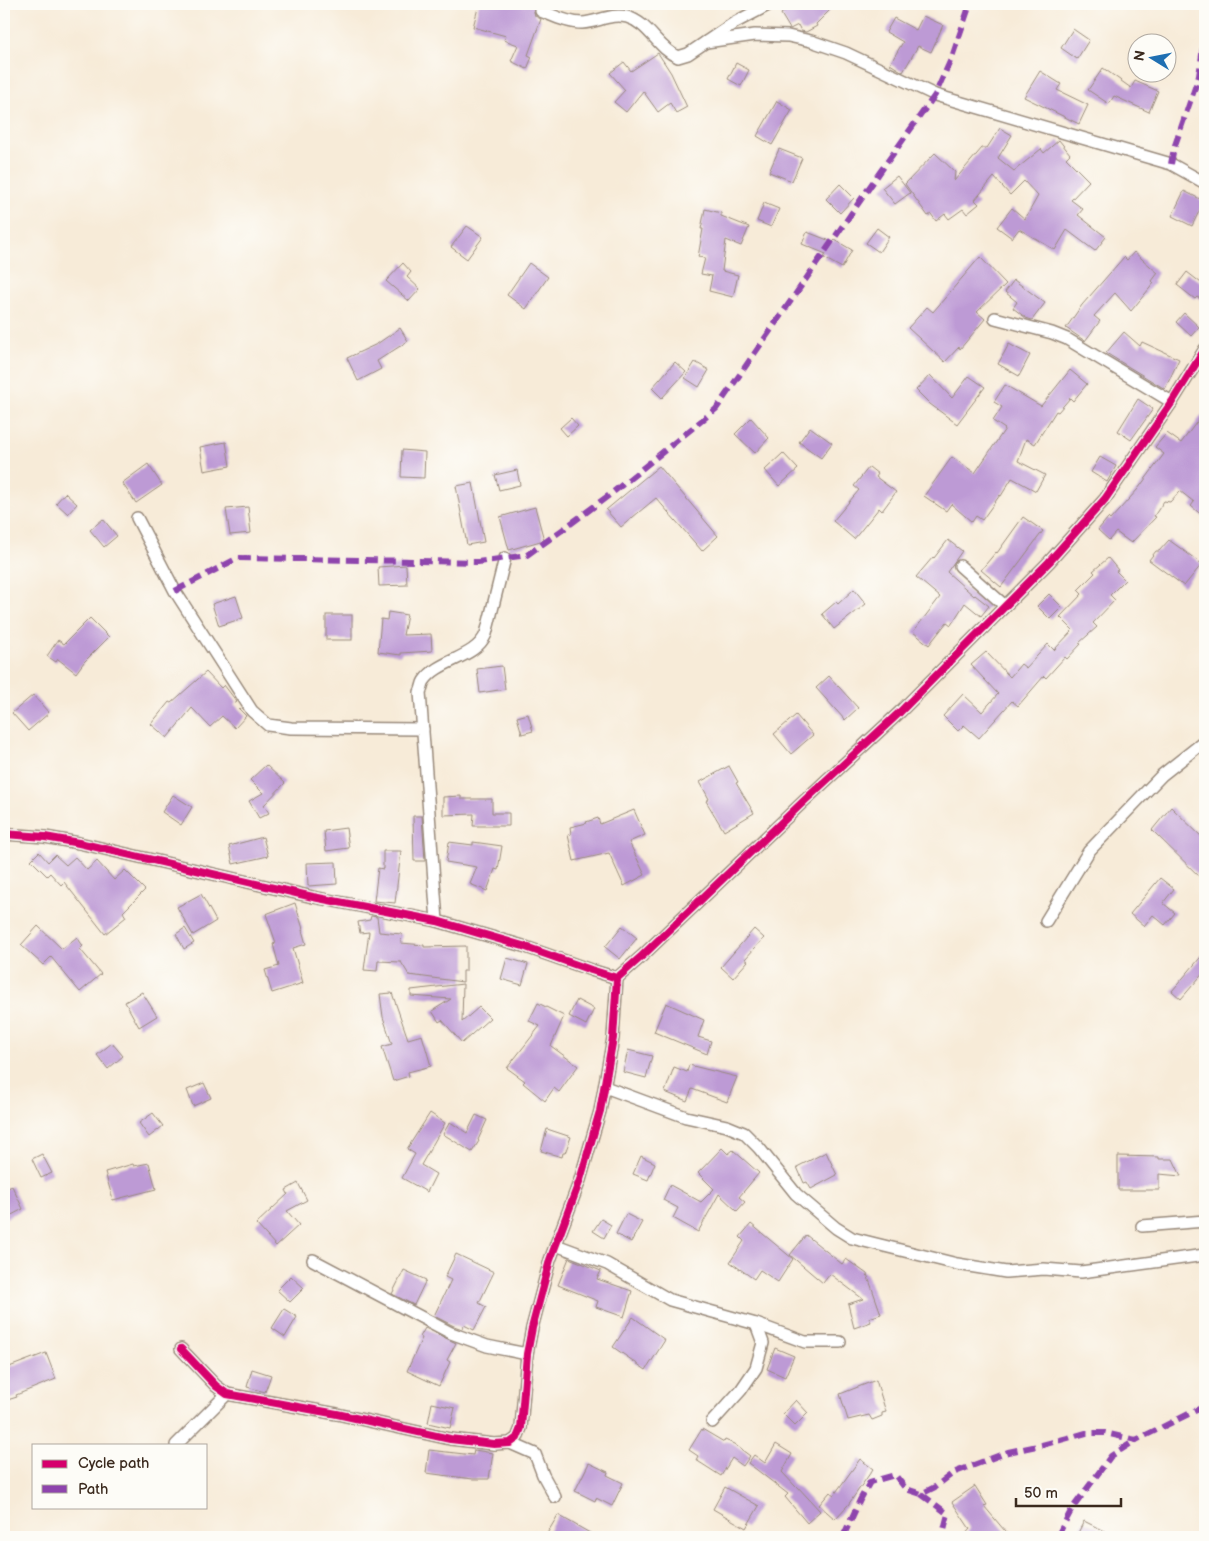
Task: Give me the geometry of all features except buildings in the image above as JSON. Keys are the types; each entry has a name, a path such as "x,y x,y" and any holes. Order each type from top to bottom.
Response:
{"street":[{"path":"541,10 570,22 583,23 617,15 629,18 639,22 671,54 678,57 688,54 734,23 770,4"},
{"path":"706,42 755,35 788,36 811,41 846,53 935,95 1171,164 1205,183"},
{"path":"995,318 1052,333 1067,339 1172,402"},
{"path":"510,1443 518,1438 522,1428 527,1354 550,1260 580,1180 600,1111 613,1038 617,978 900,712 1004,605 1049,562 1105,499 1172,402 1205,349"},
{"path":"137,518 175,591 252,710 268,725 291,728 423,729"},
{"path":"437,921 420,692 424,682 433,672 482,643 486,634 505,558"},
{"path":"960,566 1004,605"},
{"path":"1046,921 1089,851 1162,775 1205,741"},
{"path":"4,834 45,837 79,843 313,897 437,921 523,946 617,978"},
{"path":"605,1087 686,1118 727,1126 744,1133 759,1148 796,1194 836,1228 852,1238 957,1264 1006,1272 1044,1269 1081,1272 1205,1255"},
{"path":"1142,1226 1205,1221"},
{"path":"556,1245 607,1264 670,1300 756,1324 805,1342 840,1342"},
{"path":"313,1260 451,1333 488,1346 527,1354"},
{"path":"712,1422 741,1390 756,1368 763,1343 756,1324"},
{"path":"181,1348 216,1386 228,1394 337,1414 450,1439 494,1444 510,1443 535,1454 543,1475 556,1497"},
{"path":"177,1444 228,1394"}],"marked path":[{"path":"175,591 238,558 478,562 527,555 565,528 612,493 716,409 935,95 952,57 970,4"},
{"path":"1171,164 1174,148 1199,76 1205,33"},
{"path":"843,1537 870,1482 895,1475 906,1489 921,1494 935,1487 953,1473 1008,1452 1086,1433 1105,1433 1136,1440 1205,1406"},
{"path":"1057,1537 1072,1509 1111,1456 1136,1440"},
{"path":"921,1494 948,1514 942,1537"}],"cycle path":[{"path":"4,834 45,837 79,843 313,897 437,921 523,946 617,978 900,712 1049,562 1105,499 1172,402 1205,349"},
{"path":"181,1349 216,1386 227,1394 337,1414 450,1439 494,1444 510,1443 517,1438 521,1428 527,1354 532,1328 550,1260 580,1180 600,1111 613,1038 617,978"}]}
